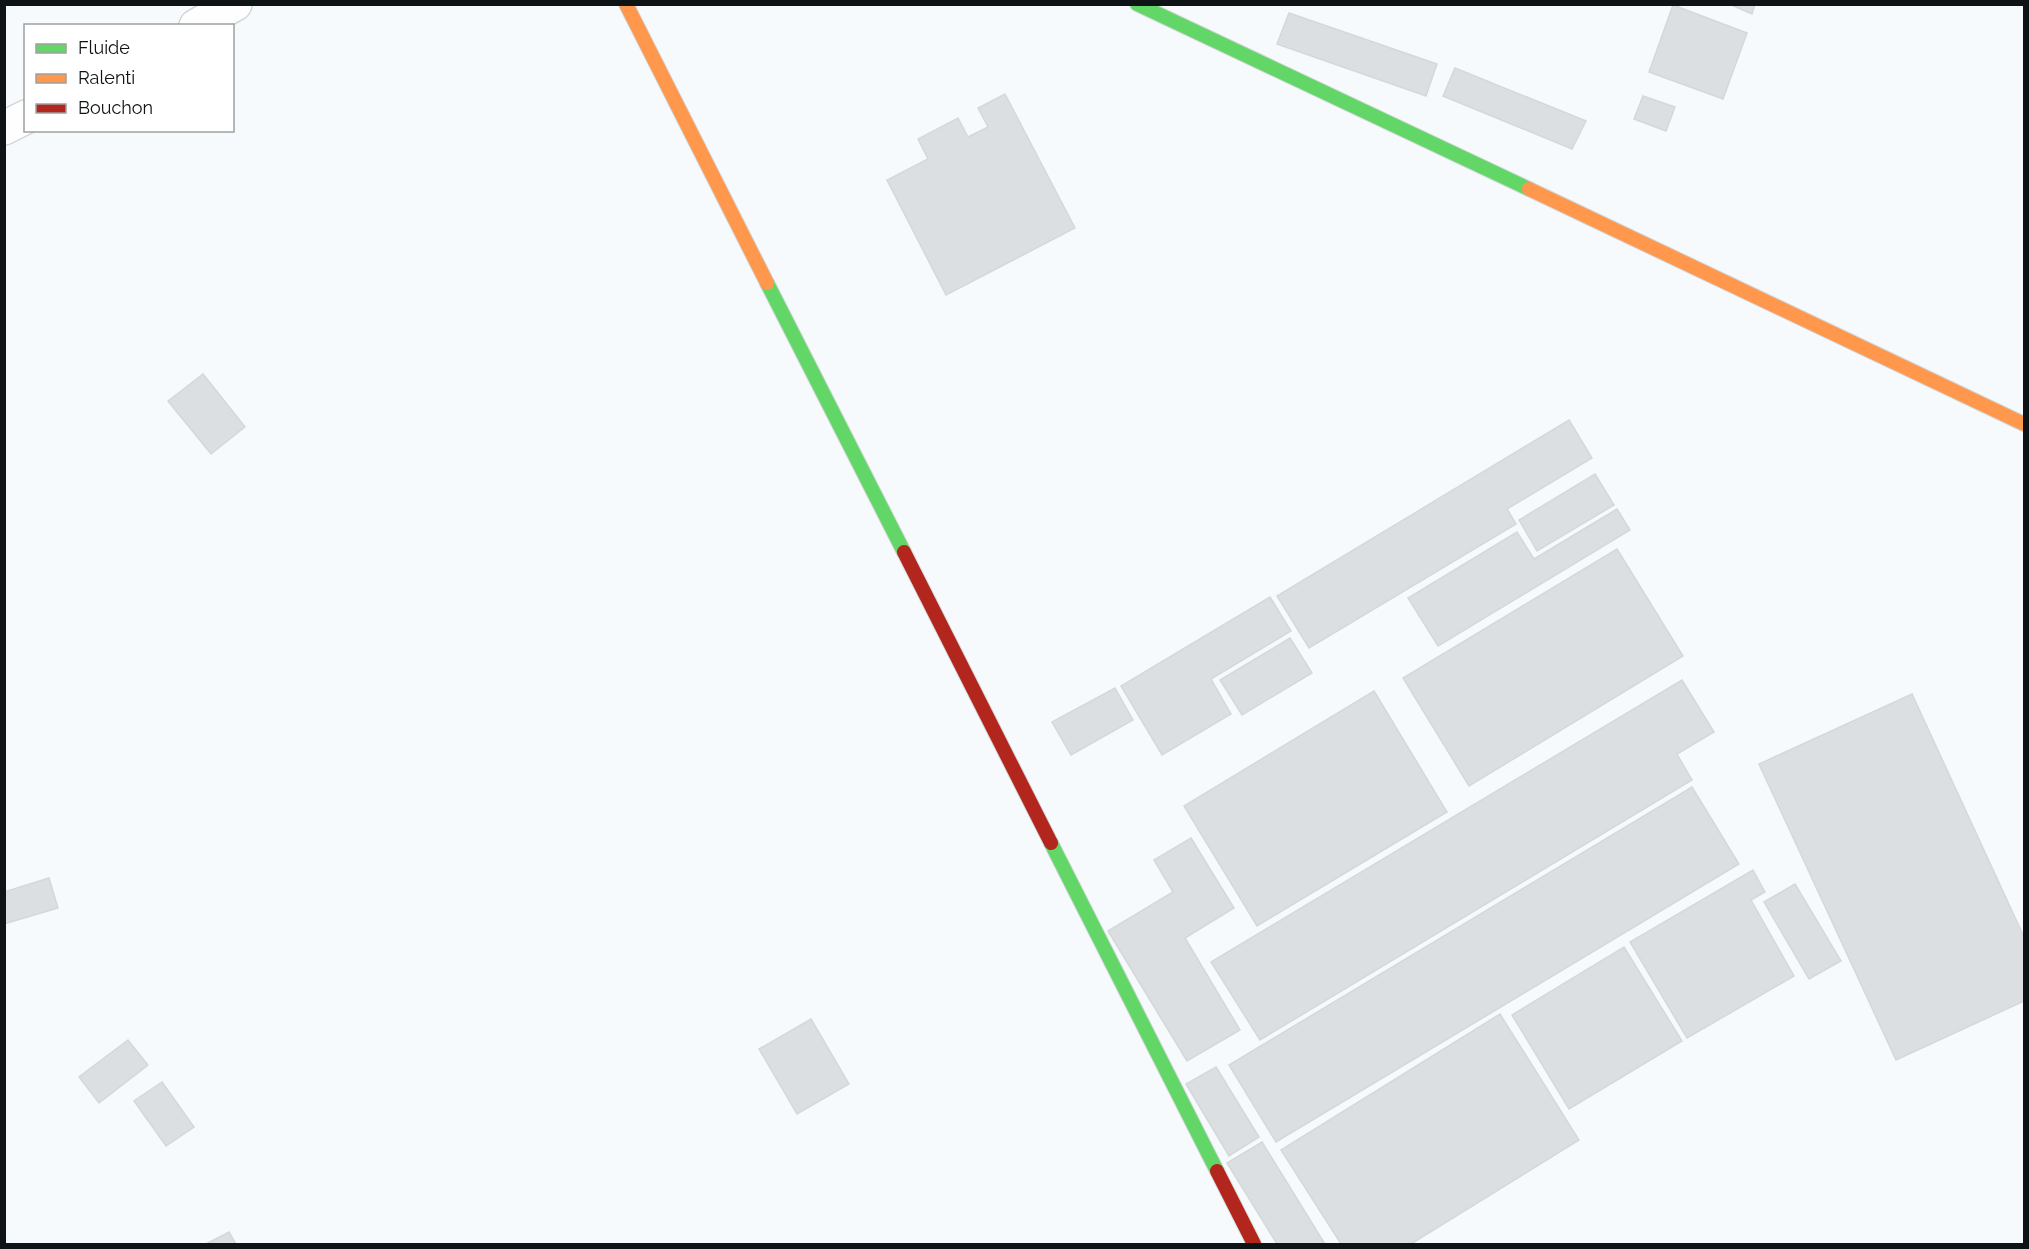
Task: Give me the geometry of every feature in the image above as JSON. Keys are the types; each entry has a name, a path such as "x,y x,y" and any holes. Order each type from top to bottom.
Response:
{"street":[{"path":"200,24 235,4"},
{"path":"626,4 1254,1245"},
{"path":"1137,4 2025,424"},
{"path":"4,128 24,118"}],"building":[{"path":"1729,4 1755,4 1752,14"},
{"path":"1673,5 1747,33 1723,99 1649,72"},
{"path":"1289,13 1437,64 1426,96 1277,44"},
{"path":"1455,68 1586,121 1572,149 1443,96"},
{"path":"1005,94 1075,228 946,295 887,180 928,159 918,139 958,118 968,137 988,127 978,108"},
{"path":"1643,96 1675,107 1666,131 1634,119"},
{"path":"203,374 245,427 211,454 168,401"},
{"path":"1569,420 1592,458 1507,509 1516,524 1309,648 1277,596"},
{"path":"1595,474 1614,505 1537,551 1519,520"},
{"path":"1617,509 1630,530 1438,646 1408,598 1517,532 1534,559"},
{"path":"1617,549 1683,656 1469,786 1403,678"},
{"path":"1270,597 1291,631 1211,679 1231,714 1162,755 1121,686"},
{"path":"1290,638 1312,673 1242,715 1220,680"},
{"path":"1682,680 1714,732 1677,754 1692,780 1260,1040 1211,962"},
{"path":"1115,688 1133,720 1071,755 1052,722"},
{"path":"1374,691 1447,812 1257,926 1184,806"},
{"path":"1912,694 2024,937 2024,1001 1896,1060 1759,764"},
{"path":"1692,787 1739,864 1276,1142 1229,1065"},
{"path":"1191,838 1234,908 1185,938 1240,1030 1187,1061 1108,931 1173,892 1154,860"},
{"path":"1753,870 1765,892 1751,900 1794,976 1687,1038 1630,942"},
{"path":"49,878 58,908 4,924 4,892"},
{"path":"1795,884 1841,961 1809,979 1764,902"},
{"path":"1624,947 1682,1041 1569,1109 1512,1015"},
{"path":"1500,1014 1579,1140 1411,1244 1341,1244 1281,1150"},
{"path":"811,1019 849,1084 797,1114 759,1049"},
{"path":"128,1040 148,1065 99,1103 79,1077"},
{"path":"1216,1067 1259,1137 1229,1156 1186,1084"},
{"path":"162,1082 194,1127 166,1146 134,1101"},
{"path":"1262,1142 1325,1244 1277,1244 1227,1163"},
{"path":"229,1232 236,1244 206,1244"}],"traffic: fast":[{"path":"1137,4 1529,189"},
{"path":"767,283 904,552"},
{"path":"1051,843 1217,1171"}],"traffic: slow":[{"path":"626,4 767,283"},
{"path":"1529,189 2024,424"}],"traffic: jam":[{"path":"904,552 1051,843"},
{"path":"1217,1171 1254,1244"}]}
